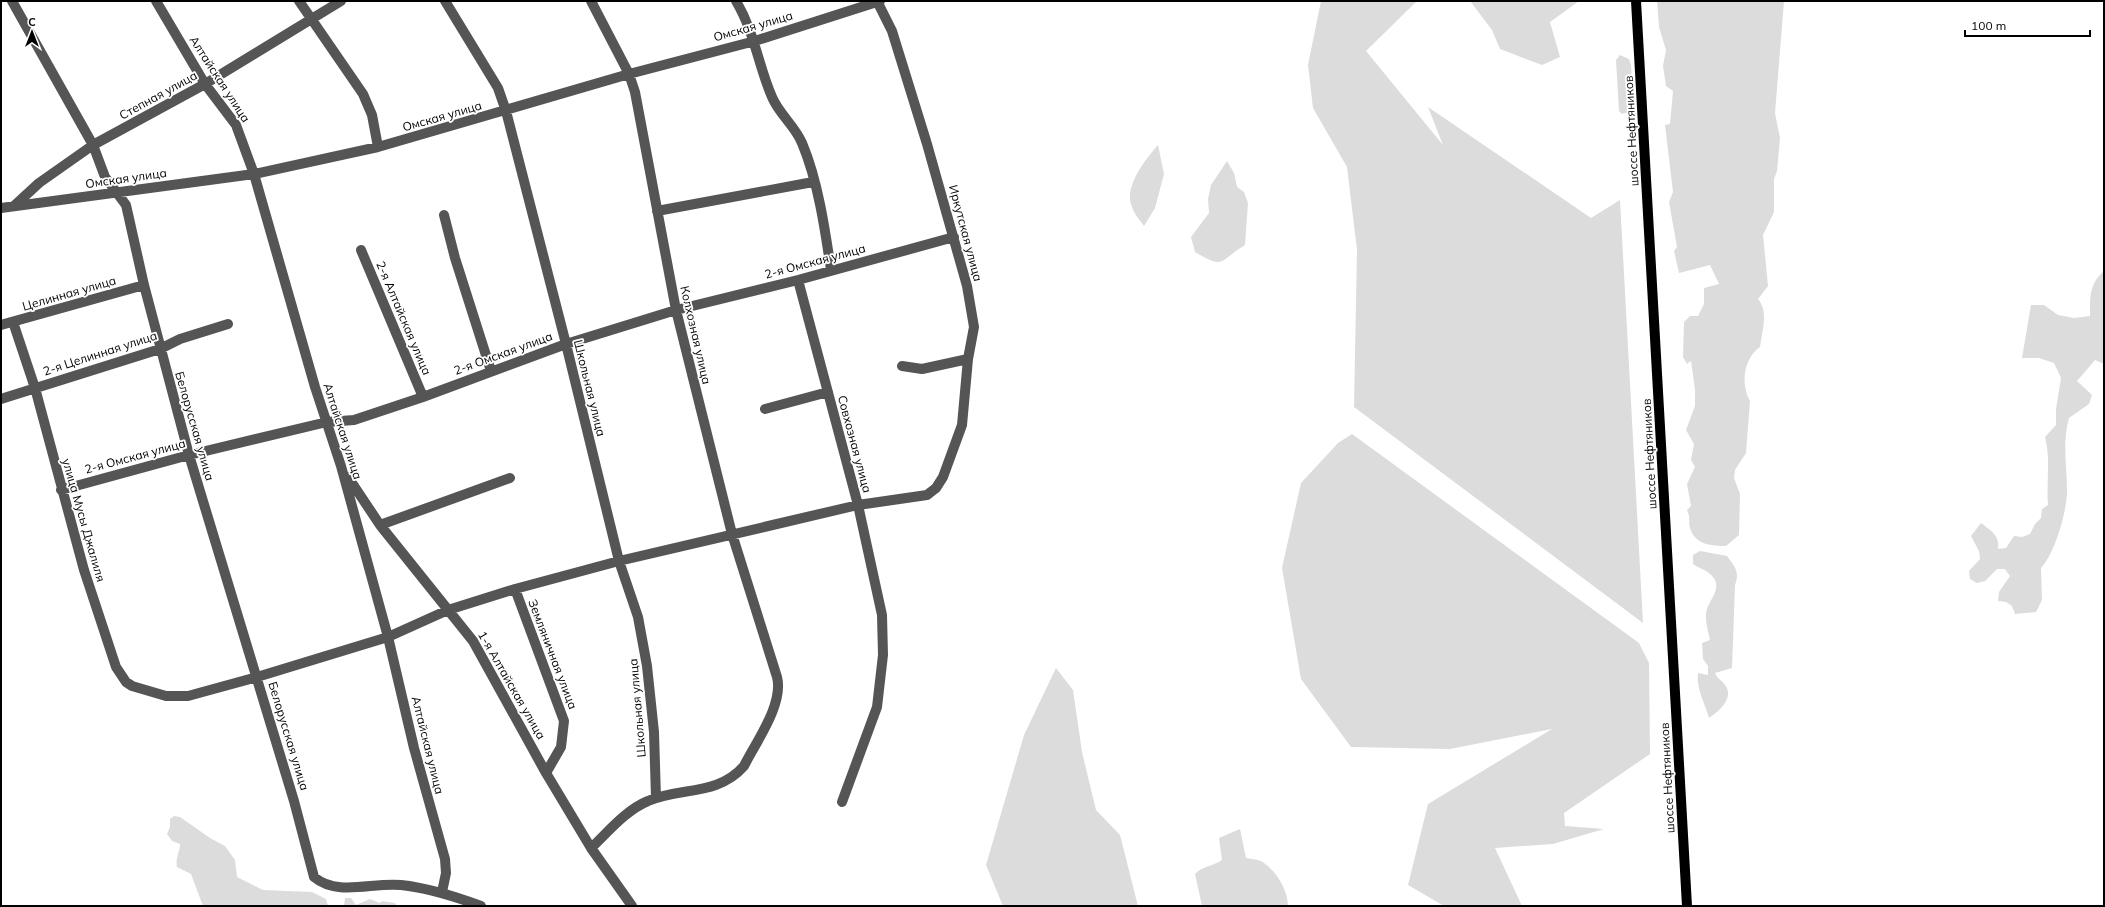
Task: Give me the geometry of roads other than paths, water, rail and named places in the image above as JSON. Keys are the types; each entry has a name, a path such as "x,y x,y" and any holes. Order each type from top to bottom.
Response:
{"main road":[{"name":"шоссе Нефтяников","path":"1636,1 1686,906"}],"street":[{"name":"Белорусская улица","path":"12,1 93,145 105,177 118,192 126,205 160,349 189,455 258,677 294,801 314,877 324,884 335,888 386,884 442,892"},
{"name":"Алтайская улица","path":"156,1 205,84 236,125 254,174 315,387 341,466 388,637 414,748 445,860 446,873 442,892"},
{"path":"299,1 367,102 378,148"},
{"name":"Степная улица","path":"14,206 39,183 93,145 205,84 341,1"},
{"name":"Школьная улица","path":"445,1 496,83 506,111 566,344 619,560 638,617 648,666 654,732 656,798"},
{"name":"Колхозная улица","path":"591,1 629,74 635,92 676,310 732,534 778,677 778,695 770,716 744,766 738,772 721,782 696,791 656,798 630,812 591,848"},
{"path":"736,1 755,40 772,98 777,108 802,143 825,228 831,270"},
{"name":"Омская улица","path":"1,208 254,174 378,148 629,74 755,40 878,1"},
{"name":"Иркутская улица","path":"514,589 619,560 858,505 927,495 936,488 943,477 962,425 968,359 974,327 967,286 954,237 892,32 878,1"},
{"path":"658,211 813,182"},
{"path":"444,216 455,258 491,371"},
{"name":"2-я Омская улица","path":"61,490 189,455 327,422 354,420 423,397 566,344 676,310 798,280 954,237"},
{"name":"2-я Алтайская улица","path":"361,250 423,397"},
{"name":"Совхозная улица","path":"798,280 858,505 882,615 883,655 877,707 842,802"},
{"name":"Целинная улица","path":"1,325 144,285"},
{"name":"улица Мусы Джалиля","path":"13,322 35,388 61,490 84,570 116,668 126,682 132,686 166,696 188,696 258,677 388,637 448,610 514,589"},
{"name":"2-я Целинная улица","path":"1,399 160,349 180,339 228,324"},
{"path":"902,366 922,369 968,359"},
{"path":"765,409 828,392"},
{"name":"1-я Алтайская улица","path":"341,466 380,525 448,610 482,656 546,773 591,848 632,906"},
{"path":"380,525 510,478"},
{"name":"Земляничная улица","path":"514,589 564,721 558,754 546,773"},
{"path":"442,892 481,906"}]}
